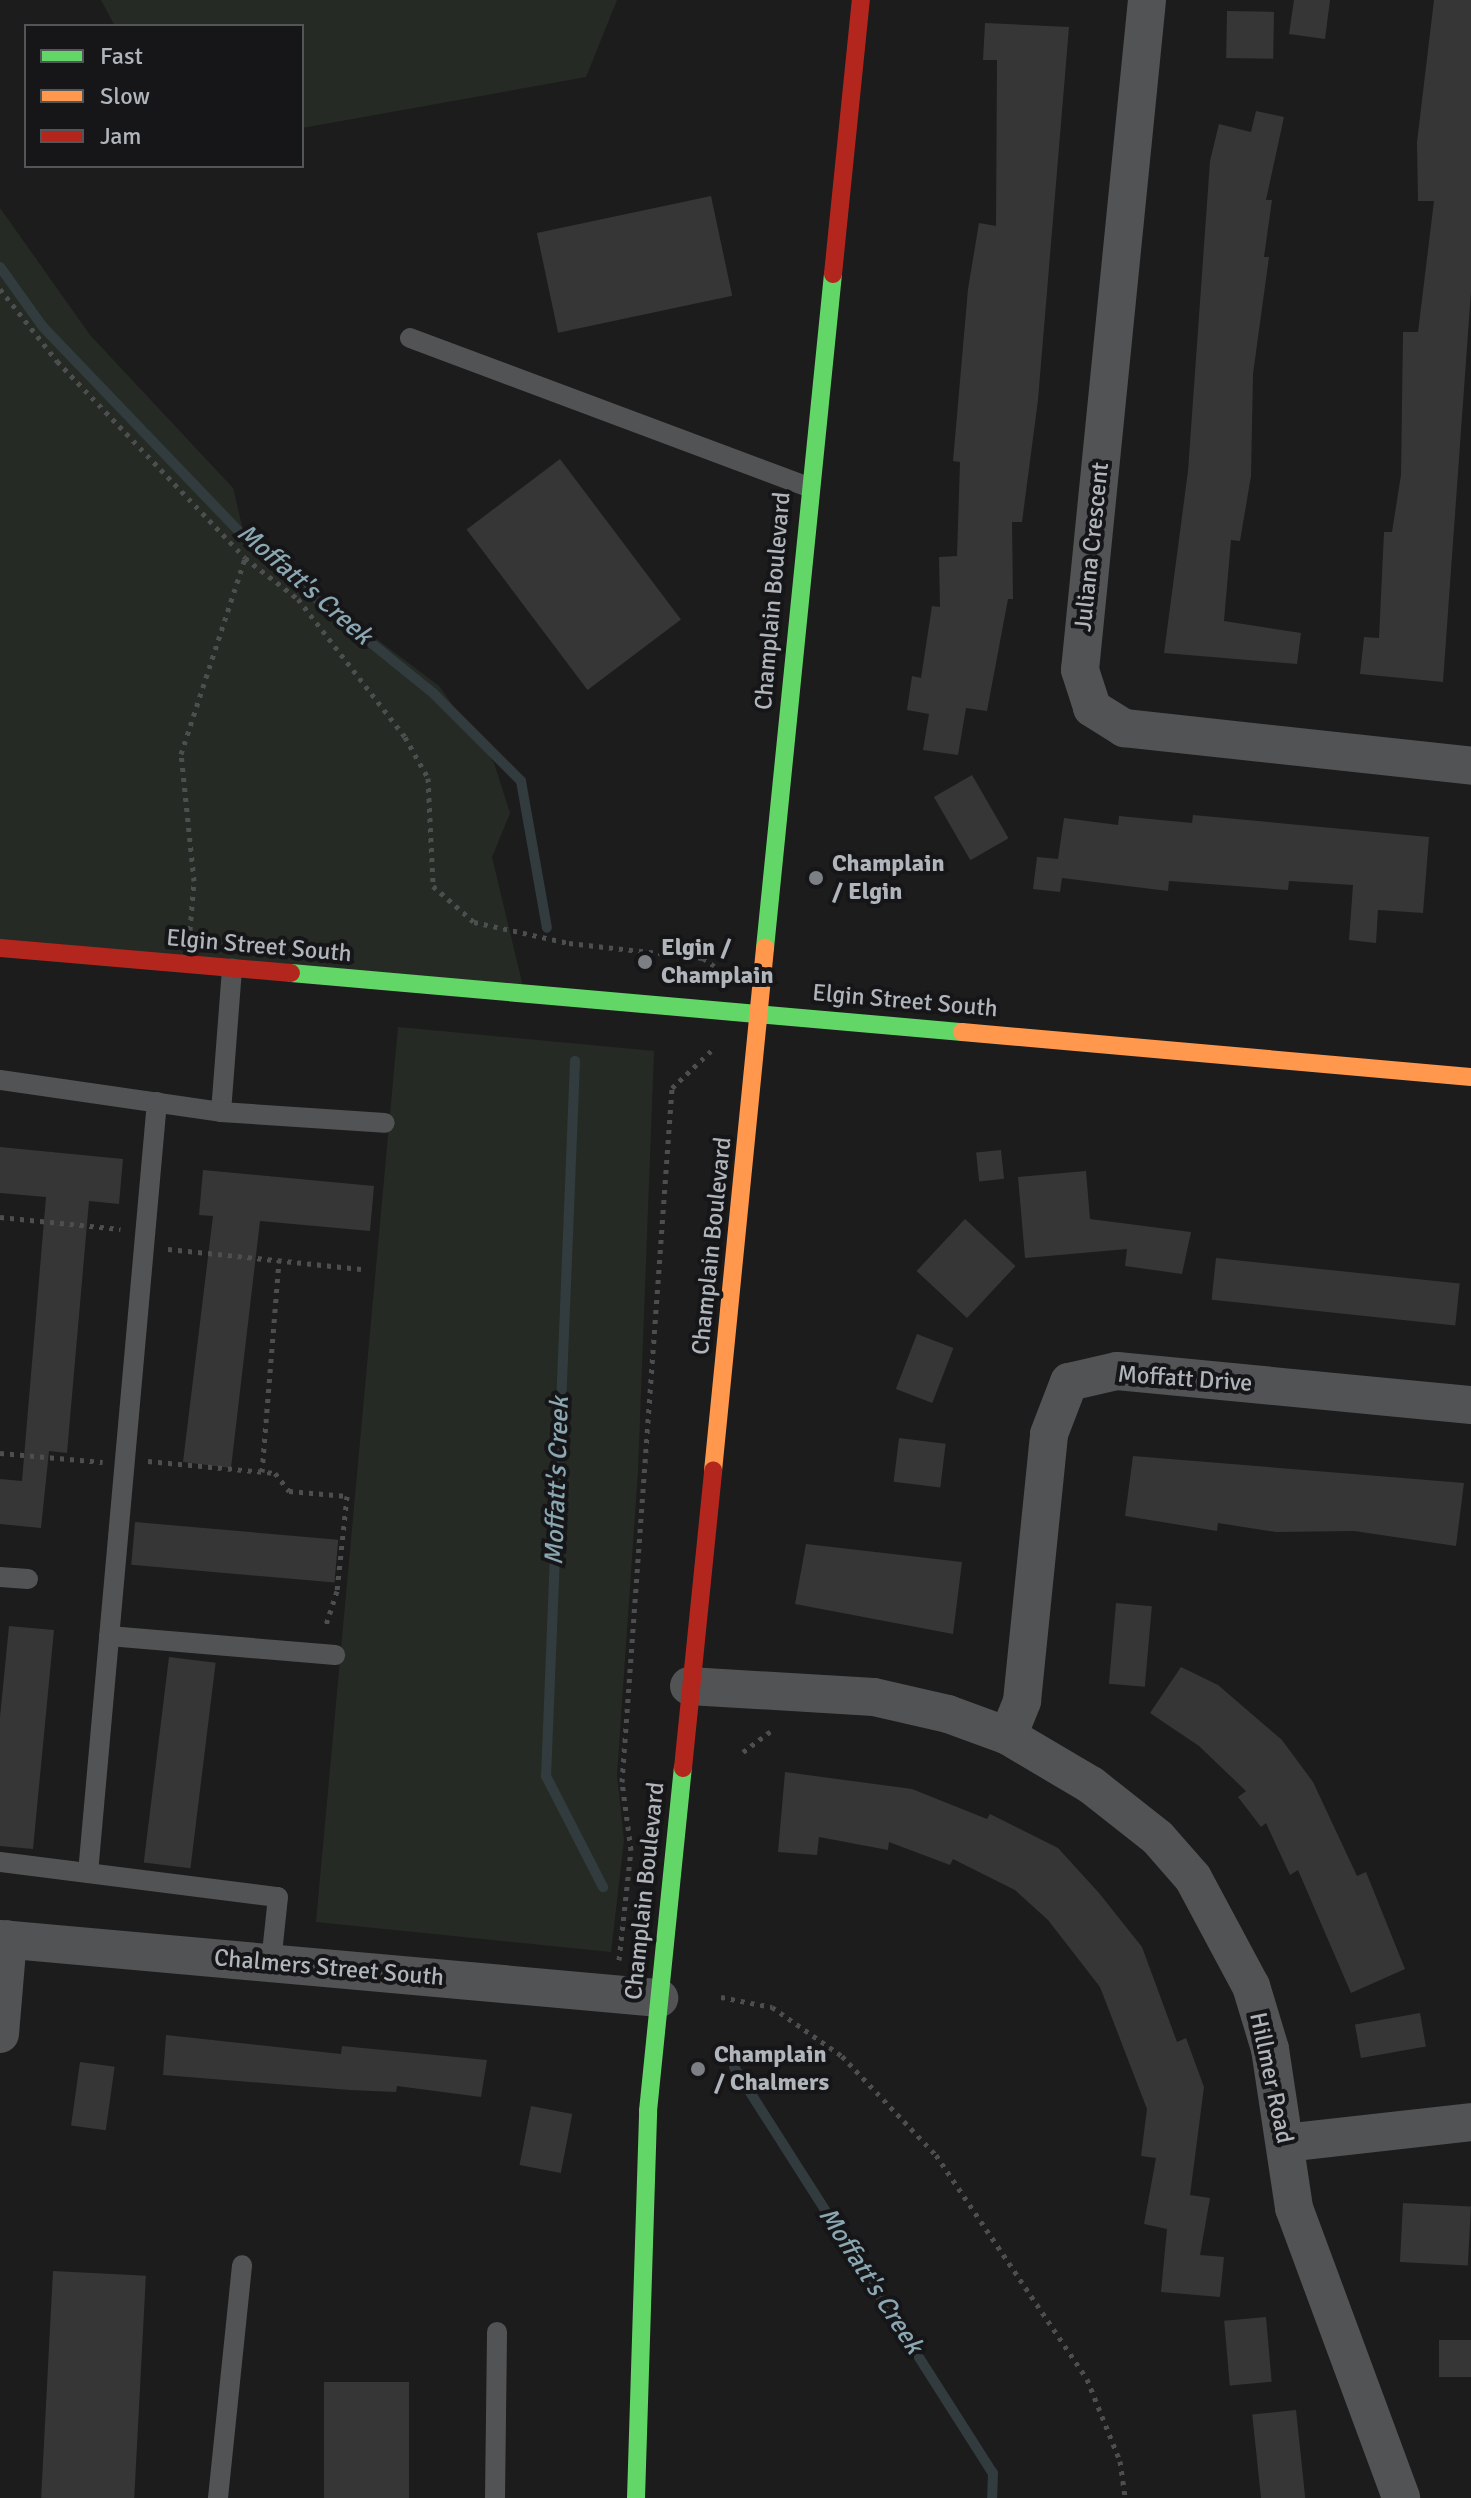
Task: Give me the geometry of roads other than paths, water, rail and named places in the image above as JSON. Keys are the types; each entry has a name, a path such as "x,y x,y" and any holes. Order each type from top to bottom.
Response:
{"street":[{"name":"Champlain Boulevard","path":"636,2498 634,2414 659,1998 761,1012 808,487 861,0"},
{"name":"Juliana Crescent","path":"1147,0 1080,670 1092,708 1124,728 1471,766"},
{"name":"Elgin Street South","path":"0,948 761,1012 1471,1077"},
{"name":"Moffatt Drive","path":"1008,1736 1022,1701 1049,1434 1069,1382 1117,1371 1471,1405"},
{"name":"Hillmer Road","path":"689,1686 874,1697 1008,1736 1091,1785 1158,1838 1193,1878 1251,1986 1270,2049 1294,2208 1401,2498"},
{"name":"Chalmers Street South","path":"4,1939 659,1998"},
{"path":"0,2034 4,1939"},
{"path":"1285,2143 1471,2122"}],"lane":[{"path":"410,338 808,487"},
{"path":"221,1112 232,968"},
{"path":"0,1080 221,1112 385,1123"},
{"path":"88,1873 157,1102"},
{"path":"0,1577 28,1579"},
{"path":"109,1636 326,1654"},
{"path":"0,1862 278,1897 271,1963"},
{"path":"218,2498 242,2265"},
{"path":"495,2498 497,2332"}],"waterway":[{"name":"Moffatt's Creek","path":"0,267 43,327 260,553 434,694 521,781 547,928"},
{"name":"Moffatt's Creek","path":"575,1061 546,1776 603,1887"},
{"name":"Moffatt's Creek","path":"734,2067 993,2473 992,2498"}],"place":[{"name":"Champlain / Elgin","path":"816,878"},
{"name":"Elgin / Champlain","path":"645,962"},
{"name":"Champlain / Chalmers","path":"698,2069"}]}
